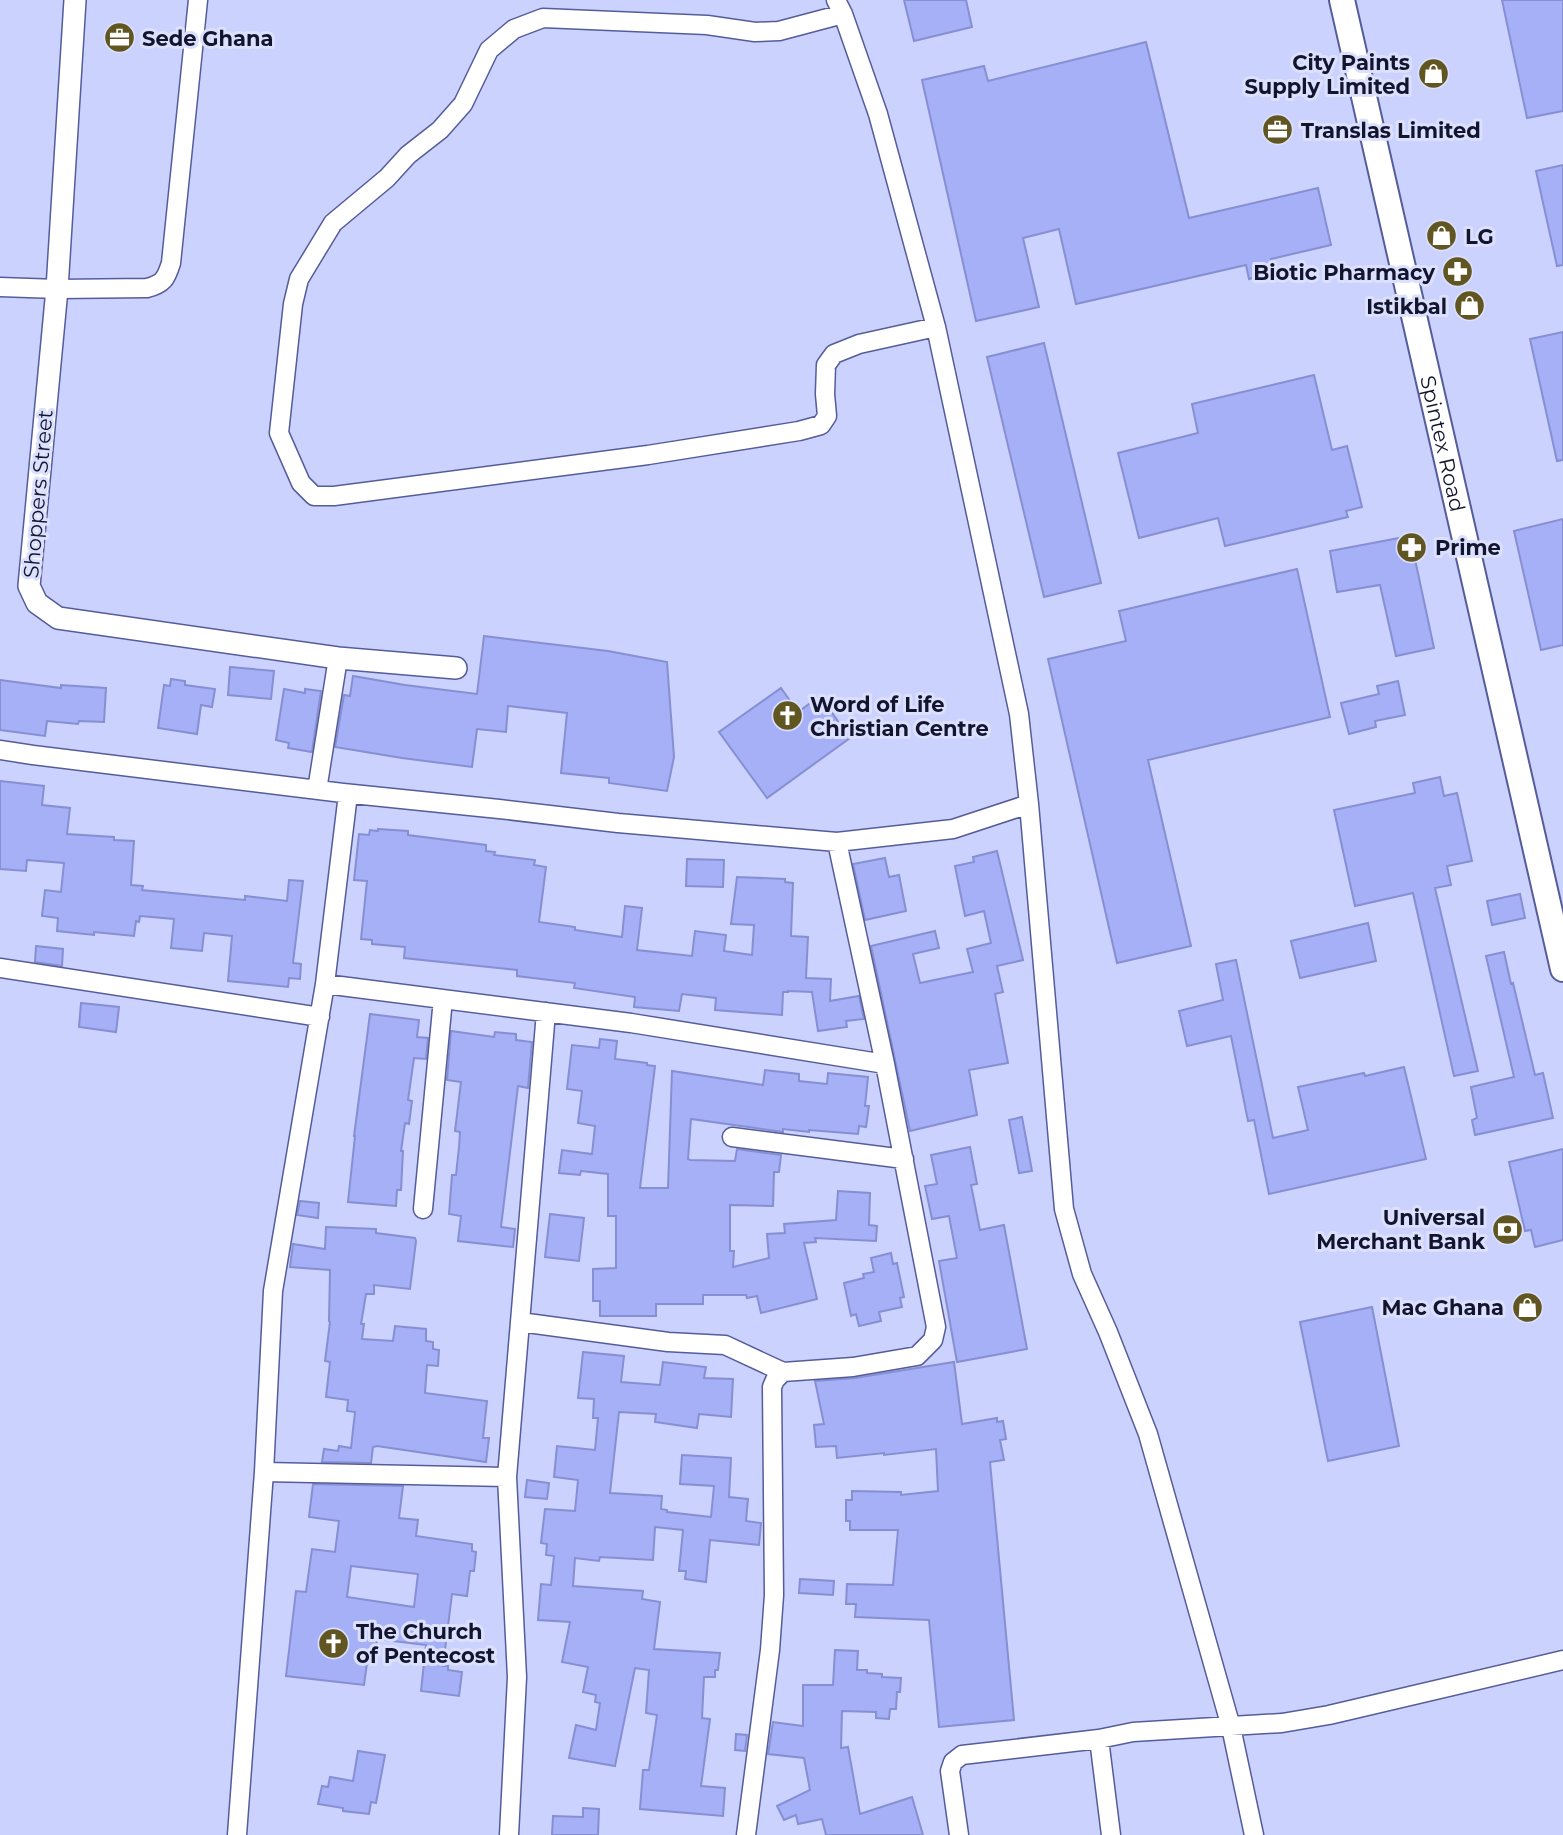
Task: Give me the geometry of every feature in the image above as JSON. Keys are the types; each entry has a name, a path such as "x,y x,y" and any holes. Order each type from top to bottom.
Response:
{"main road":[{"name":"Spintex Road","path":"1342,0 1563,968"}],"street":[{"name":"Shoppers Street","path":"75,0 57,289 29,586 37,603 58,618 338,659 456,668"},
{"path":"0,287 148,288 159,285 167,275 171,263 198,0"},
{"path":"936,327 859,344 834,354 825,365 827,416 821,425 800,431 662,453 334,496 314,496 301,484 279,433 293,304 299,279 308,263 333,223 387,178 408,155 440,130 456,113 489,50 514,29 544,18 707,25 755,32 779,31 840,7 878,114 936,327 1019,714 1030,804 1064,1209 1082,1274 1148,1434 1231,1727 1254,1835"},
{"path":"317,790 338,659"},
{"path":"0,750 348,794 618,823 837,842 953,829 1030,804"},
{"path":"237,1835 264,1472 274,1291 326,984 348,794"},
{"path":"520,1322 668,1342 726,1345 783,1372 853,1367 917,1356 933,1340 936,1327 886,1064 837,842"},
{"path":"0,968 320,1017"},
{"path":"326,984 657,1027 886,1064"},
{"path":"423,1209 443,999"},
{"path":"509,1835 517,1676 507,1477 546,1012"},
{"path":"732,1137 904,1159"},
{"path":"746,1835 770,1650 774,1595 772,1387 783,1372"},
{"path":"264,1472 507,1477"},
{"path":"959,1835 950,1771 953,1762 962,1755 1099,1739 1133,1732 1282,1723 1329,1715 1563,1660"},
{"path":"1099,1739 1111,1835"}],"building":[{"path":"904,0 966,0 972,27 914,41"},
{"path":"1502,0 1563,0 1563,111 1527,118"},
{"path":"1146,42 1189,218 1318,188 1331,245 1271,259 1274,273 1249,279 1246,265 1076,304 1059,229 1023,238 1039,307 976,321 922,80 984,66 988,81"},
{"path":"1563,165 1563,265 1557,266 1536,171"},
{"path":"1563,332 1563,460 1557,461 1530,339"},
{"path":"1044,343 1101,583 1044,597 987,357"},
{"path":"1314,375 1332,450 1347,446 1362,507 1346,511 1348,517 1225,546 1218,518 1139,538 1118,453 1198,433 1192,404"},
{"path":"1563,519 1563,645 1541,650 1514,531"},
{"path":"1410,536 1434,648 1396,656 1380,585 1337,592 1330,551"},
{"path":"1297,569 1330,717 1148,760 1191,946 1117,963 1048,659 1126,641 1119,611"},
{"path":"484,636 608,651 667,662 674,757 667,791 609,783 609,778 561,773 567,713 508,706 506,732 477,729 472,767 335,747 344,695 350,696 353,676 477,694"},
{"path":"230,667 274,671 271,699 228,695"},
{"path":"171,679 185,681 185,685 215,689 212,707 201,705 197,734 158,728 164,685 170,686"},
{"path":"0,680 61,688 61,685 106,688 104,722 79,721 78,724 47,721 45,736 0,730"},
{"path":"1398,681 1405,715 1375,721 1376,727 1349,734 1341,703 1379,694 1377,686"},
{"path":"781,688 798,712 820,696 850,738 767,798 719,732"},
{"path":"284,689 305,693 305,689 321,691 312,752 288,748 289,743 276,740"},
{"path":"1440,777 1444,796 1457,793 1472,861 1447,866 1451,885 1435,888 1478,1071 1454,1076 1413,893 1355,906 1334,810 1415,793 1413,783"},
{"path":"0,781 44,786 42,805 70,808 67,834 134,841 131,885 143,886 142,890 245,900 245,896 287,901 289,880 303,881 293,963 301,964 300,979 289,978 288,987 228,981 232,936 204,933 202,951 171,948 174,919 140,916 139,922 136,921 134,936 57,931 58,918 42,916 45,890 61,892 64,863 27,860 26,871 0,869"},
{"path":"370,830 408,831 408,835 486,845 486,851 495,852 494,855 535,860 534,865 546,867 539,922 622,937 625,906 642,908 637,950 692,956 695,931 726,935 724,951 752,955 754,925 731,924 737,877 785,879 785,882 793,883 791,936 808,937 806,978 831,979 830,1001 859,996 864,1019 846,1021 847,1027 818,1031 812,992 783,992 782,1015 715,1010 716,998 682,994 679,1011 634,1007 635,997 574,988 575,983 517,976 517,970 404,958 405,947 372,944 372,940 361,939 367,881 354,880 359,834 369,835"},
{"path":"997,851 1023,960 997,966 1003,992 995,994 1008,1063 969,1070 977,1115 910,1131 871,946 935,931 939,948 913,954 920,983 973,972 967,949 991,943 984,911 965,916 955,866 974,862 973,857"},
{"path":"885,858 889,877 899,875 906,911 865,920 853,864"},
{"path":"687,859 724,860 723,887 686,886"},
{"path":"1520,894 1525,918 1492,925 1487,901"},
{"path":"1368,923 1376,961 1300,978 1291,941"},
{"path":"36,946 63,949 62,966 35,962"},
{"path":"1504,952 1535,1075 1543,1073 1553,1118 1475,1135 1472,1120 1477,1118 1471,1087 1514,1077 1486,956"},
{"path":"1236,960 1273,1138 1308,1130 1298,1087 1404,1067 1426,1159 1269,1194 1254,1120 1248,1121 1231,1036 1187,1046 1179,1011 1223,1000 1216,964"},
{"path":"81,1003 119,1007 116,1032 79,1027"},
{"path":"370,1014 419,1020 417,1037 428,1038 426,1059 414,1058 408,1100 412,1101 409,1124 405,1123 401,1151 401,1190 397,1190 396,1206 348,1202"},
{"path":"451,1031 494,1037 495,1032 516,1034 516,1040 532,1042 528,1088 518,1086 501,1227 515,1229 513,1247 458,1241 461,1216 449,1214 452,1175 456,1175 459,1147 460,1132 455,1131 461,1082 447,1080"},
{"path":"600,1039 617,1041 615,1059 655,1066 640,1188 668,1188 672,1071 763,1085 765,1070 799,1074 799,1081 827,1084 828,1073 868,1077 865,1106 869,1106 866,1127 859,1126 858,1134 783,1129 783,1132 691,1119 688,1159 735,1161 737,1149 781,1155 779,1172 774,1172 773,1206 730,1205 730,1251 734,1251 733,1267 769,1258 767,1234 785,1233 784,1224 836,1220 838,1191 870,1193 869,1225 877,1226 876,1241 815,1238 816,1242 804,1243 817,1299 761,1313 757,1296 747,1298 746,1295 703,1295 703,1304 656,1304 656,1316 600,1316 600,1301 593,1301 593,1269 616,1268 616,1216 608,1216 608,1174 581,1171 580,1175 559,1173 562,1150 592,1154 595,1126 578,1123 582,1091 567,1089 572,1045 599,1048"},
{"path":"1022,1117 1032,1171 1019,1173 1009,1120"},
{"path":"970,1147 977,1184 971,1185 980,1230 1004,1225 1027,1349 957,1362 939,1261 957,1258 949,1216 932,1219 925,1186 937,1184 931,1155"},
{"path":"1563,1149 1563,1240 1535,1247 1531,1230 1525,1231 1509,1162"},
{"path":"300,1201 319,1203 318,1218 297,1215"},
{"path":"550,1214 584,1218 579,1261 545,1257"},
{"path":"326,1227 376,1229 376,1233 415,1238 410,1289 374,1285 374,1294 366,1294 361,1324 364,1324 362,1339 393,1341 395,1326 426,1329 426,1341 433,1342 433,1349 439,1350 438,1366 427,1365 425,1393 487,1401 483,1438 489,1438 486,1462 377,1446 373,1447 371,1463 322,1462 324,1449 338,1451 339,1446 351,1448 355,1412 347,1411 348,1400 326,1397 330,1362 325,1361 330,1322 330,1270 290,1267 293,1244 325,1249"},
{"path":"891,1253 893,1264 897,1263 904,1297 900,1298 902,1307 879,1312 881,1321 859,1326 856,1314 851,1316 844,1283 864,1278 863,1274 874,1272 871,1258"},
{"path":"1372,1307 1399,1446 1328,1461 1300,1322"},
{"path":"583,1352 624,1356 621,1382 660,1385 663,1362 706,1367 704,1378 733,1379 731,1417 699,1414 697,1428 655,1422 656,1414 619,1412 610,1493 662,1496 661,1509 667,1512 711,1517 714,1486 680,1484 682,1455 731,1458 729,1497 748,1499 746,1521 761,1523 759,1545 710,1540 706,1582 685,1579 686,1571 679,1571 683,1530 655,1527 653,1560 600,1557 599,1561 575,1558 573,1586 643,1591 642,1599 660,1602 654,1649 720,1653 715,1677 704,1677 702,1718 710,1719 701,1786 725,1788 723,1816 640,1809 643,1770 649,1770 657,1715 646,1713 649,1670 635,1668 615,1766 569,1758 576,1725 596,1730 600,1703 595,1702 596,1695 583,1692 588,1667 562,1662 570,1622 538,1620 541,1584 551,1585 554,1556 546,1555 547,1544 541,1543 545,1509 575,1511 578,1480 554,1477 557,1446 595,1450 598,1418 593,1418 594,1399 578,1398"},
{"path":"954,1362 962,1424 997,1418 997,1422 1003,1421 1006,1439 1000,1440 1004,1460 990,1462 1014,1720 939,1727 929,1620 855,1617 856,1604 846,1604 847,1584 893,1585 898,1530 850,1530 850,1521 846,1521 846,1500 852,1500 852,1491 901,1492 901,1495 938,1491 936,1449 837,1458 836,1446 816,1447 814,1425 824,1424 815,1381 855,1378"},
{"path":"527,1480 549,1483 547,1499 525,1497"},
{"path":"313,1484 403,1486 399,1518 418,1520 416,1536 472,1544 472,1551 476,1552 474,1571 470,1571 467,1596 452,1594 443,1666 448,1666 448,1670 462,1672 459,1696 421,1691 426,1645 377,1639 374,1664 367,1663 364,1685 286,1676 296,1591 306,1592 312,1549 335,1552 339,1521 309,1517","holes":["351,1566 418,1574 414,1607 347,1597"]},
{"path":"800,1579 834,1581 833,1595 799,1593"},
{"path":"835,1650 858,1651 857,1670 882,1674 882,1677 901,1678 896,1709 890,1709 889,1719 876,1718 876,1712 842,1711 841,1748 848,1747 860,1814 912,1797 923,1835 826,1835 822,1819 798,1824 796,1815 784,1820 777,1806 810,1790 804,1758 768,1754 773,1722 803,1726 803,1685 833,1685"},
{"path":"736,1734 747,1735 745,1751 735,1750"},
{"path":"358,1751 385,1755 376,1803 371,1802 369,1814 318,1804 322,1786 328,1787 330,1777 353,1781"},
{"path":"583,1808 599,1809 598,1835 552,1835 553,1816 583,1817"}],"place":[{"name":"Sede Ghana","path":"119,38"},
{"name":"City Paints Supply Limited","path":"1433,74"},
{"name":"Translas Limited","path":"1278,130"},
{"name":"LG","path":"1442,236"},
{"name":"Biotic Pharmacy","path":"1458,272"},
{"name":"Istikbal","path":"1470,306"},
{"name":"Prime","path":"1412,547"},
{"name":"Word of Life Christian Centre","path":"787,716"},
{"name":"Universal Merchant Bank","path":"1508,1229"},
{"name":"Mac Ghana","path":"1527,1307"},
{"name":"The Church of Pentecost","path":"333,1643"}]}
